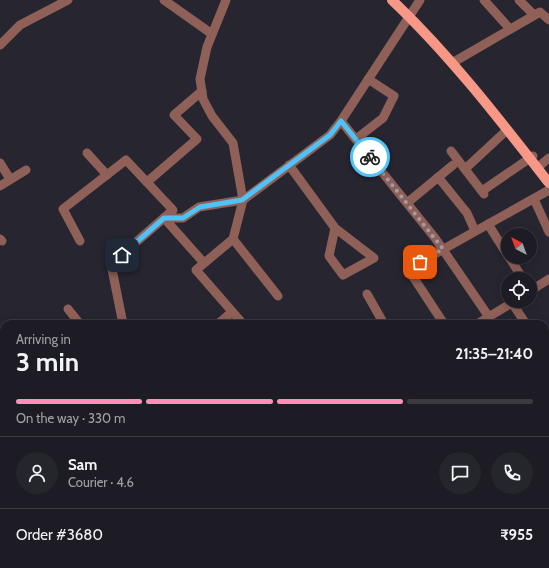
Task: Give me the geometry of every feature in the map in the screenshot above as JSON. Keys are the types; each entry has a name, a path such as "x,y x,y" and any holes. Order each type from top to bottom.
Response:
{"main road":[{"path":"392,0 412,14"},
{"path":"402,0 531,157"},
{"path":"454,62 507,130 549,175"},
{"path":"539,166 549,183"}],"street":[{"path":"0,45 20,25 68,0"},
{"path":"164,0 212,34"},
{"path":"226,0 207,47 200,79 203,99 212,116 233,143 242,200 233,239 196,270 240,320"},
{"path":"164,218 183,218 200,207 242,200 330,135 341,121 420,0"},
{"path":"484,0 510,29"},
{"path":"519,0 534,15"},
{"path":"454,62 540,12 549,20"},
{"path":"356,139 383,118 394,96 368,79"},
{"path":"147,182 197,139 174,115 202,91"},
{"path":"341,121 443,249 489,317"},
{"path":"465,169 507,130"},
{"path":"451,151 483,193 531,157"},
{"path":"87,153 107,175"},
{"path":"539,166 549,158"},
{"path":"80,241 63,209 126,160 173,210 111,264 122,320"},
{"path":"0,162 10,180"},
{"path":"289,165 335,228 374,258 343,275 328,256 335,228"},
{"path":"407,203 453,165"},
{"path":"0,186 26,170"},
{"path":"438,177 467,213 475,231"},
{"path":"441,320 408,269 549,190"},
{"path":"534,199 549,232"},
{"path":"164,218 204,263"},
{"path":"488,224 501,245"},
{"path":"233,239 278,296"},
{"path":"537,286 549,279"},
{"path":"367,294 382,320"},
{"path":"484,320 503,308"},
{"path":"517,308 524,320"},
{"path":"68,310 77,320"},
{"path":"223,320 232,312"},
{"path":"549,555 549,560"}],"way so far":[{"path":"370,157 443,249 420,262"}],"route":[{"path":"122,255 164,218 183,218 200,207 242,200 330,135 341,121 370,157"}]}
